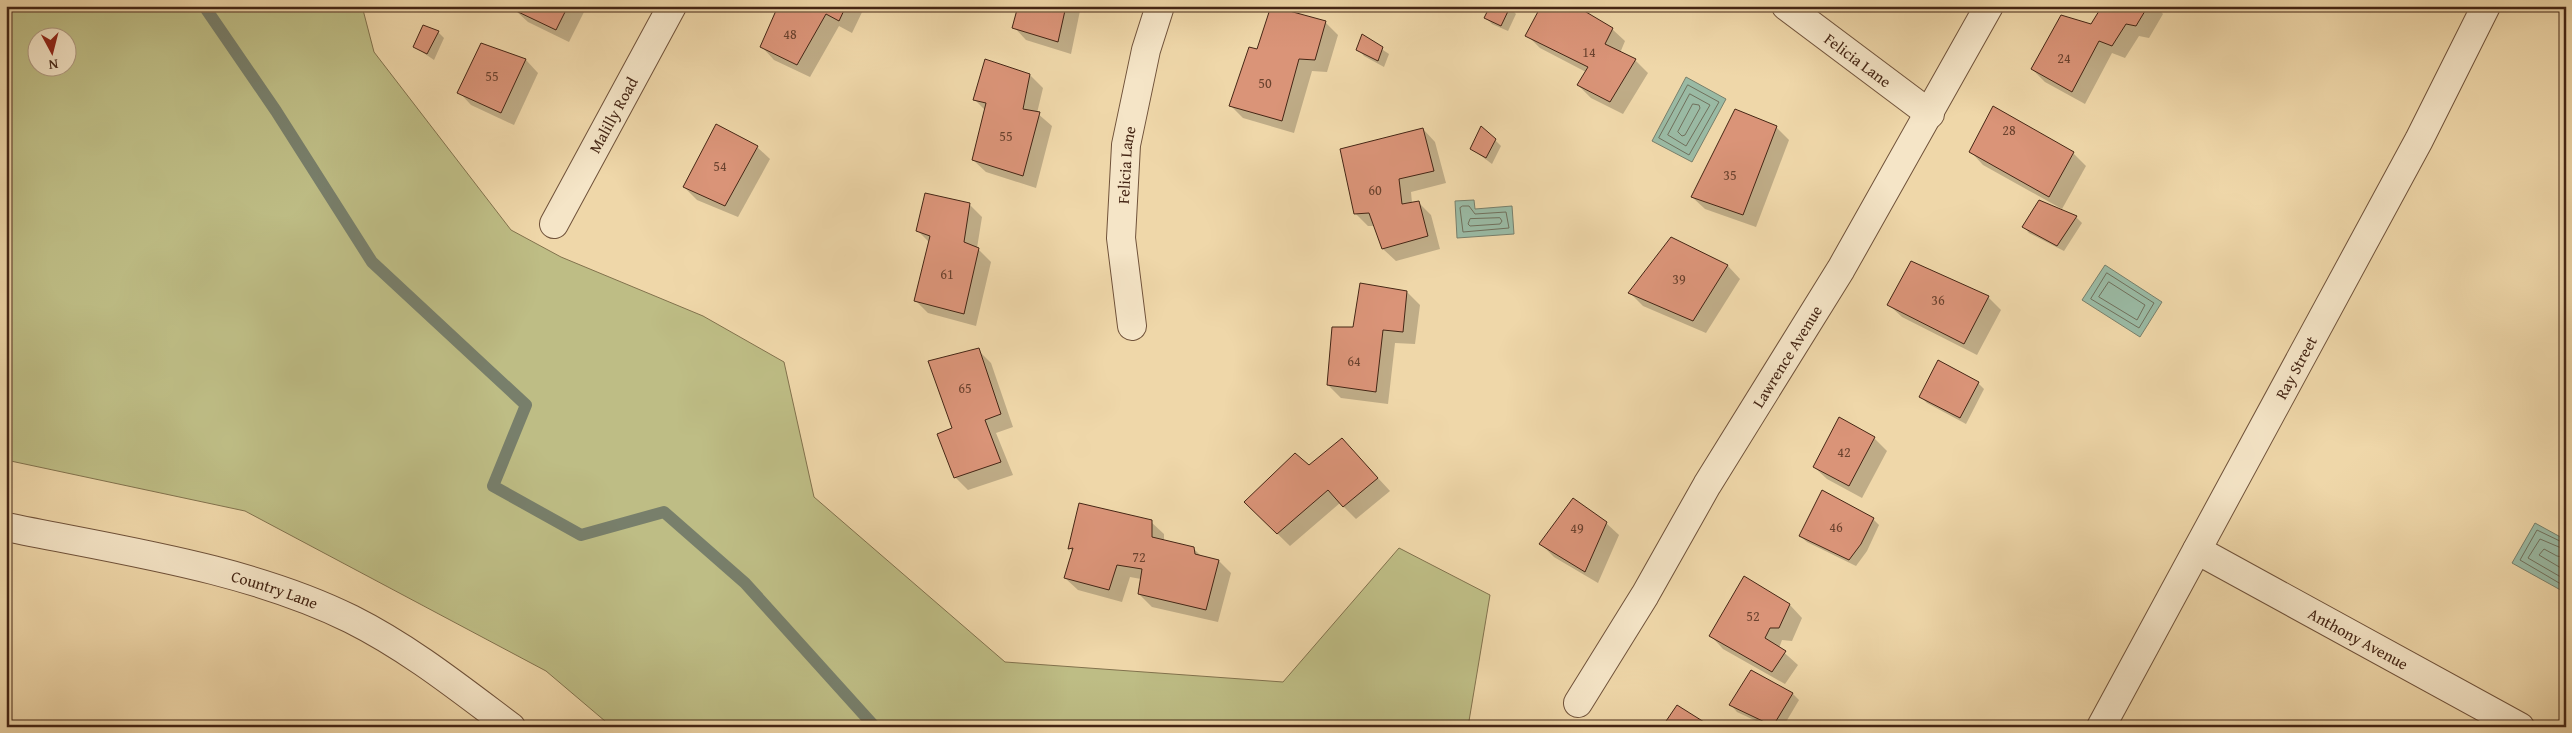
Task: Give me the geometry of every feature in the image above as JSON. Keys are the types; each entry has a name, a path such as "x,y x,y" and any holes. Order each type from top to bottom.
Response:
{"street":[{"name":"Malilly Road","path":"554,224 672,6"},
{"name":"Felicia Lane","path":"1132,326 1121,238 1126,145 1146,50 1160,6"},
{"name":"Felicia Lane","path":"1786,6 1930,114"},
{"name":"Lawrence Avenue","path":"1578,703 1645,595 1707,484 1840,269 1930,114 1989,6"},
{"name":"Ray Street","path":"2101,727 2419,140 2486,6"},
{"name":"Country Lane","path":"6,528 135,553 279,590 350,618 419,657 511,727"},
{"name":"Anthony Avenue","path":"2197,550 2520,727"}],"shaded area":[{"path":"6,6 362,6 374,52 511,230 561,257 703,316 784,362 814,497 1005,662 1283,682 1399,548 1490,595 1468,727 612,727 546,671 245,511 6,460"}],"water":[{"path":"1686,77 1726,99 1692,162 1652,141"},
{"path":"1474,200 1475,209 1512,206 1514,234 1457,238 1455,201"},
{"path":"2105,265 2162,302 2140,337 2082,300"},
{"path":"2535,523 2566,540 2566,593 2512,563"}],"building":[{"path":"516,6 568,6 556,30 514,10"},
{"path":"778,6 846,6 839,21 826,14 797,65 760,47"},
{"path":"1018,6 1066,6 1058,42 1012,28"},
{"path":"1271,6 1326,21 1315,60 1299,59 1282,121 1229,106 1249,47 1257,49"},
{"path":"1490,6 1510,7 1501,26 1484,18"},
{"path":"1541,6 1576,6 1613,28 1605,44 1636,59 1610,102 1577,85 1588,67 1525,36"},
{"path":"2095,6 2148,6 2136,26 2126,24 2112,46 2099,41 2072,92 2031,69 2061,15 2091,24 2099,11"},
{"path":"423,25 439,31 427,54 413,47"},
{"path":"1362,34 1383,47 1378,61 1356,50"},
{"path":"481,43 526,59 501,113 457,93"},
{"path":"985,59 1030,74 1023,109 1040,112 1023,176 972,160 986,103 973,100"},
{"path":"1993,106 2074,152 2049,197 1969,152"},
{"path":"1735,109 1777,126 1743,215 1691,197"},
{"path":"716,124 758,146 725,206 683,187"},
{"path":"1481,126 1496,139 1486,158 1470,149"},
{"path":"1423,128 1434,171 1399,179 1402,204 1419,201 1428,236 1382,249 1369,213 1354,214 1340,149"},
{"path":"925,193 970,203 964,242 979,248 964,314 914,301 930,236 916,231"},
{"path":"2039,200 2077,216 2057,246 2022,227"},
{"path":"1671,237 1728,265 1693,321 1628,293"},
{"path":"1911,261 1989,296 1964,344 1887,305"},
{"path":"1360,283 1407,291 1403,332 1383,330 1376,392 1327,385 1332,327 1353,327"},
{"path":"979,348 1001,414 985,420 1001,462 954,478 937,434 952,428 928,361"},
{"path":"1938,360 1979,382 1960,418 1919,397"},
{"path":"1839,417 1875,437 1849,486 1813,467"},
{"path":"1342,438 1378,478 1343,507 1328,490 1277,534 1244,502 1295,453 1309,465"},
{"path":"1822,490 1874,518 1861,544 1849,560 1799,536"},
{"path":"1573,498 1607,522 1585,572 1539,544"},
{"path":"1079,503 1152,520 1152,537 1194,547 1195,554 1219,560 1206,610 1138,594 1142,569 1117,565 1109,590 1064,578 1073,548 1068,549"},
{"path":"1744,576 1790,604 1779,628 1770,628 1765,638 1786,651 1772,672 1709,636"},
{"path":"1751,670 1793,693 1773,726 1729,705"},
{"path":"1677,705 1712,727 1662,727"}],"waterway":[{"path":"204,6 276,111 372,262 526,405 493,486 581,535 664,512 745,583 875,727"}]}
